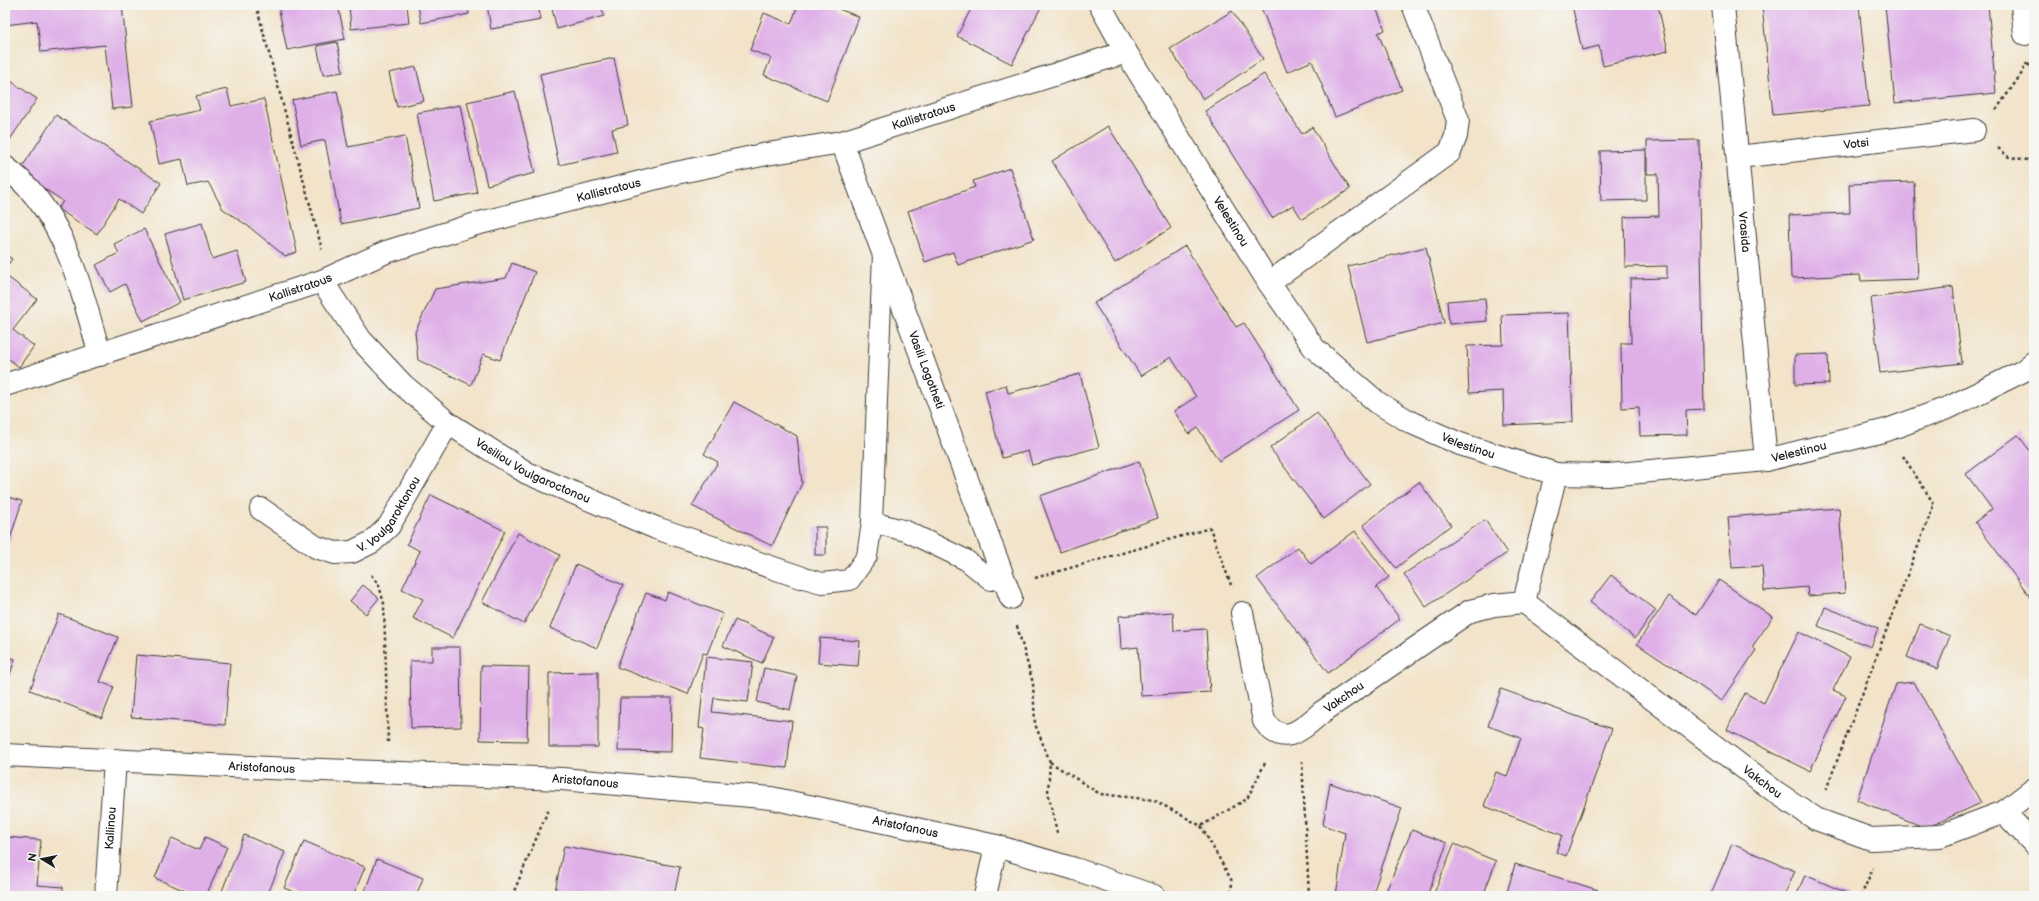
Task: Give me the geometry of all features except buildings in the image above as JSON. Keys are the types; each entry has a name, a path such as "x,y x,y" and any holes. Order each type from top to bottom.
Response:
{"street":[{"name":"Velestinou","path":"1100,5 1126,52 1269,283 1314,348 1378,403 1412,423 1460,444 1556,474 1609,475 1766,460 1887,430 1950,407 2023,371 2034,362"},
{"path":"1269,283 1450,152 1456,136 1458,120 1413,5"},
{"name":"Vrasida","path":"1723,5 1766,460"},
{"path":"2022,5 2025,34"},
{"name":"Kallistratous","path":"5,385 100,355 326,279 386,252 476,224 676,173 767,154 842,142 1126,52"},
{"name":"Votsi","path":"1738,157 1974,130"},
{"name":"Vasili Logotheti","path":"842,142 1006,587"},
{"path":"5,167 15,174 34,195 54,222 68,251 100,355"},
{"name":"Vasiliou Voulgaroctonou","path":"326,279 361,340 403,385 448,423 527,473 656,528 800,577"},
{"name":"V. Voulgaroktonou","path":"261,509 316,547 334,553 352,552 372,542 389,526 448,423"},
{"path":"1524,602 1556,474"},
{"name":"Vakchou","path":"1242,613 1264,721 1269,729 1280,734 1290,735 1300,731 1322,712 1470,612 1494,605 1524,602 1777,794 1816,819 1871,839 1940,836 2004,812 2034,789"},
{"name":"Aristofanous","path":"5,755 389,773 562,779 771,798 996,846 1049,861 1154,896"},
{"name":"Kallinou","path":"106,896 115,760"},
{"path":"2004,812 2034,844"},
{"path":"986,896 996,846"}],"lane":[{"path":"800,577 822,583 850,580 867,556 872,522 883,252"},
{"path":"872,522 906,531 966,560 991,580 1006,587"}],"path":[{"path":"256,5 326,279"},
{"path":"2027,63 1998,108 1974,130 2009,157 2034,161"},
{"path":"1816,819 1934,504 1887,430"},
{"path":"1049,861 1057,832 1048,792 1050,762 1035,724 1033,683 1006,587 1210,528 1242,613"},
{"path":"352,552 379,585 384,604 389,773"},
{"path":"1302,757 1309,896"},
{"path":"1050,762 1100,794 1154,800 1201,826 1232,881 1230,896"},
{"path":"1201,826 1247,799 1263,767"},
{"path":"512,896 562,779"}]}
